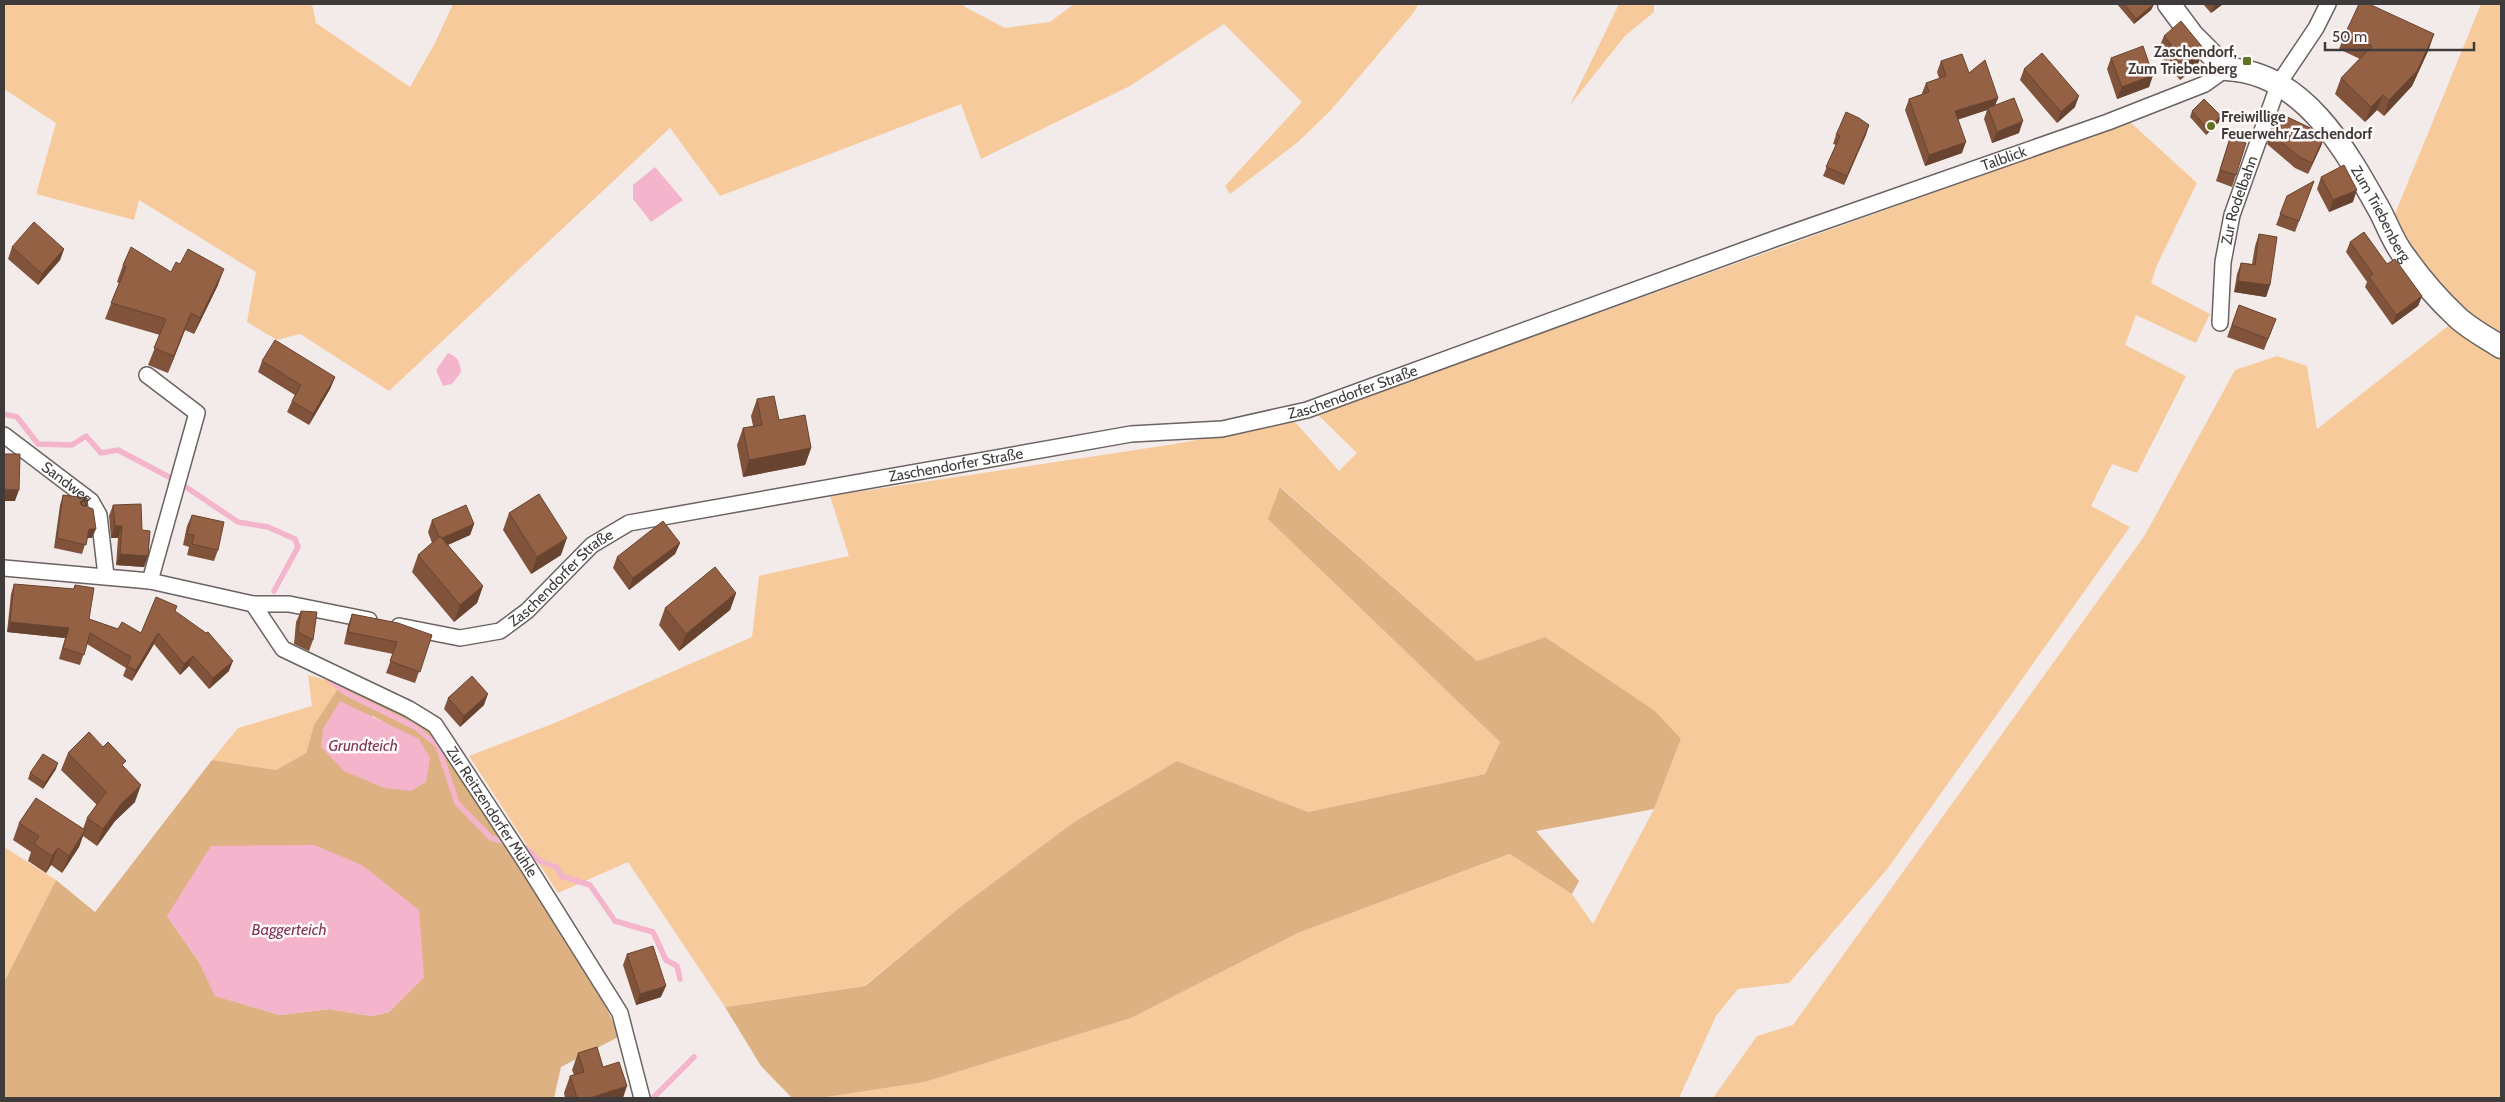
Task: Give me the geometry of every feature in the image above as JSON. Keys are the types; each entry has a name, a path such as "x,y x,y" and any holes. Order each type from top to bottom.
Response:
{"street":[{"path":"2169,4 2192,35 2226,69"},
{"name":"Zur Rodelbahn","path":"2220,323 2223,262 2232,214 2279,83 2316,28 2328,4"},
{"name":"Zum Triebenberg","path":"2226,69 2245,70 2279,83 2311,111 2336,137 2380,210 2404,257 2458,318 2501,347"},
{"name":"Talblick","path":"1777,238 2108,122 2205,84 2226,69"},
{"name":"Zaschendorfer Straße","path":"4,568 150,581 253,604 289,604 460,638 500,631 527,611 592,545 629,523 1131,434 1222,429 1307,410 1777,238"},
{"path":"147,375 197,413 150,581"},
{"name":"Sandweg","path":"4,435 91,501 99,515 106,576"},
{"name":"Zur Reitzendorfer Mühle","path":"253,604 283,649 409,709 435,725 620,1013 642,1098"}],"shaded area":[{"path":"4,4 312,4 316,23 410,87 435,43 453,4 963,4 965,7 1005,28 1050,22 1074,4 1418,4 1415,11 1331,110 1298,142 1230,194 1225,186 1302,102 1224,24 1130,86 981,159 961,104 720,196 670,128 389,391 300,334 277,340 247,322 256,272 139,200 134,220 36,194 56,123 4,89"},
{"path":"1619,4 1654,4 1654,12 1625,36 1570,105"},
{"path":"2481,4 2501,4 2501,339 2464,313 2410,251 2392,221"},
{"path":"2130,122 2197,183 2157,265 2151,283 2210,314 2196,343 2136,315 2125,345 2186,376 2137,473 2112,464 2091,506 2130,527 1888,868 1789,983 1738,989 1716,1016 1679,1098 820,1098 925,1082 1131,1018 1298,933 1511,854 1572,894 1593,924 1654,809 1681,739 1545,637 1477,661 1281,487 1269,519 1500,742 1485,774 1308,812 1177,761 1074,822 959,908 864,986 725,1007 628,862 558,893 469,756 557,722 752,637 759,576 849,556 830,496 1175,444 1295,422 1339,471 1357,453 1317,414"},
{"path":"2458,318 2501,347 2501,1098 1713,1098 1757,1036 1793,1025 2145,535 2235,370 2277,356 2307,366 2317,429"},
{"path":"1280,487 1477,661 1545,637 1655,711 1681,739 1654,809 1536,831 1579,881 1572,894 1510,854 1298,933 1131,1018 925,1082 820,1098 792,1098 761,1066 725,1007 865,986 959,908 1074,822 1177,761 1308,812 1485,774 1500,742 1268,519"},
{"path":"308,675 341,684 314,725 306,753 276,770 212,760 238,728 312,706"},
{"path":"341,684 429,729 569,932 620,1036 561,1067 554,1098 4,1098 4,982 56,880 95,912 212,760 276,770 306,753 314,725","holes":["373,716 389,725 321,747","167,916 424,977 389,1012 372,1016 330,1009 280,1015 216,996 199,962"]},
{"path":"4,847 56,880 4,982"}],"water":[{"path":"655,167 683,200 651,222 633,199 633,185"},
{"path":"448,353 458,360 461,372 452,384 443,386 436,370"},
{"name":"Grundteich","path":"340,701 419,739 430,758 426,782 411,791 384,788 344,771 321,747 323,729"},
{"name":"Baggerteich","path":"314,845 362,865 419,910 424,977 389,1012 372,1016 330,1009 280,1015 215,996 199,962 167,916 211,846"}],"building":[{"path":"2124,4 2154,4 2136,19"},
{"path":"2359,4 2369,4 2434,34 2417,71 2389,100 2383,95 2371,107 2341,78 2372,46 2345,34"},
{"path":"2181,21 2204,49 2186,63 2164,36"},
{"path":"2143,46 2153,75 2122,87 2111,58"},
{"path":"2042,53 2079,96 2061,112 2024,69"},
{"path":"1962,54 1969,73 1985,60 1998,98 1955,111 1966,142 1929,155 1909,99 1929,92 1926,83 1946,76 1941,61"},
{"path":"2014,98 2023,121 1997,132 1988,108"},
{"path":"2204,99 2221,116 2208,129 2192,111"},
{"path":"1846,112 1869,125 1847,176 1826,167 1840,136 1836,135"},
{"path":"2279,113 2325,135 2312,163 2299,157 2271,133"},
{"path":"2230,138 2246,143 2236,175 2220,170"},
{"path":"2344,165 2357,190 2333,200 2321,177"},
{"path":"2314,181 2299,221 2280,214 2287,196"},
{"path":"34,222 64,249 42,274 12,247"},
{"path":"2364,232 2387,264 2395,259 2422,296 2396,315 2369,277 2373,274 2350,242"},
{"path":"2259,234 2277,237 2270,285 2238,281 2241,263 2255,265"},
{"path":"131,247 171,272 176,262 180,264 188,249 224,269 200,318 191,313 174,356 154,348 166,319 111,303 126,267 123,265"},
{"path":"2239,305 2276,319 2268,339 2232,325"},
{"path":"275,340 335,377 313,414 292,401 301,385 262,361"},
{"path":"774,396 779,420 805,415 811,448 749,460 743,428 762,425 757,399"},
{"path":"4,454 20,454 19,490 4,489"},
{"path":"539,494 567,538 537,557 509,513"},
{"path":"63,495 87,498 88,507 93,509 96,529 89,529 86,545 57,538"},
{"path":"141,504 142,530 150,531 148,556 120,554 122,526 115,526 113,505"},
{"path":"466,505 474,524 442,538 439,537 432,520"},
{"path":"192,515 224,522 218,550 192,544 194,535 187,534"},
{"path":"663,521 680,543 633,578 617,557"},
{"path":"440,536 483,586 460,605 418,555"},
{"path":"715,567 736,593 686,634 665,608"},
{"path":"14,584 74,589 75,585 94,588 89,619 118,629 122,622 141,633 156,597 177,606 175,611 206,633 208,632 233,661 213,678 193,656 184,664 158,633 136,670 127,666 131,657 90,633 84,655 63,648 69,628 10,622"},
{"path":"301,611 317,612 313,640 298,632"},
{"path":"352,614 398,623 432,635 420,672 390,661 397,642 348,632"},
{"path":"472,676 488,694 464,716 448,698"},
{"path":"89,732 103,747 108,742 126,761 122,765 141,785 121,804 103,829 87,818 106,792 68,753"},
{"path":"43,754 58,763 45,783 30,773"},
{"path":"36,798 85,830 69,856 58,848 52,856 34,844 39,836 19,823"},
{"path":"653,946 666,986 640,994 627,954"},
{"path":"597,1047 603,1067 619,1062 627,1086 590,1098 577,1098 570,1076 584,1072 578,1053"}],"waterway":[{"path":"4,414 17,417 38,444 72,445 86,436 101,453 118,450 171,478"},
{"path":"186,487 238,522 268,527 295,539 298,547 274,591"},
{"path":"330,680 346,693 415,727 438,746 457,803 491,838 509,843"},
{"path":"518,846 526,848 541,862 557,867 561,876 590,885 615,921 653,932 666,960 677,966 680,979"},
{"path":"653,1098 694,1057"}],"place":[{"name":"Zaschendorf, Zum Triebenberg","path":"2247,61"},
{"name":"Freiwillige Feuerwehr Zaschendorf","path":"2211,126"}]}
